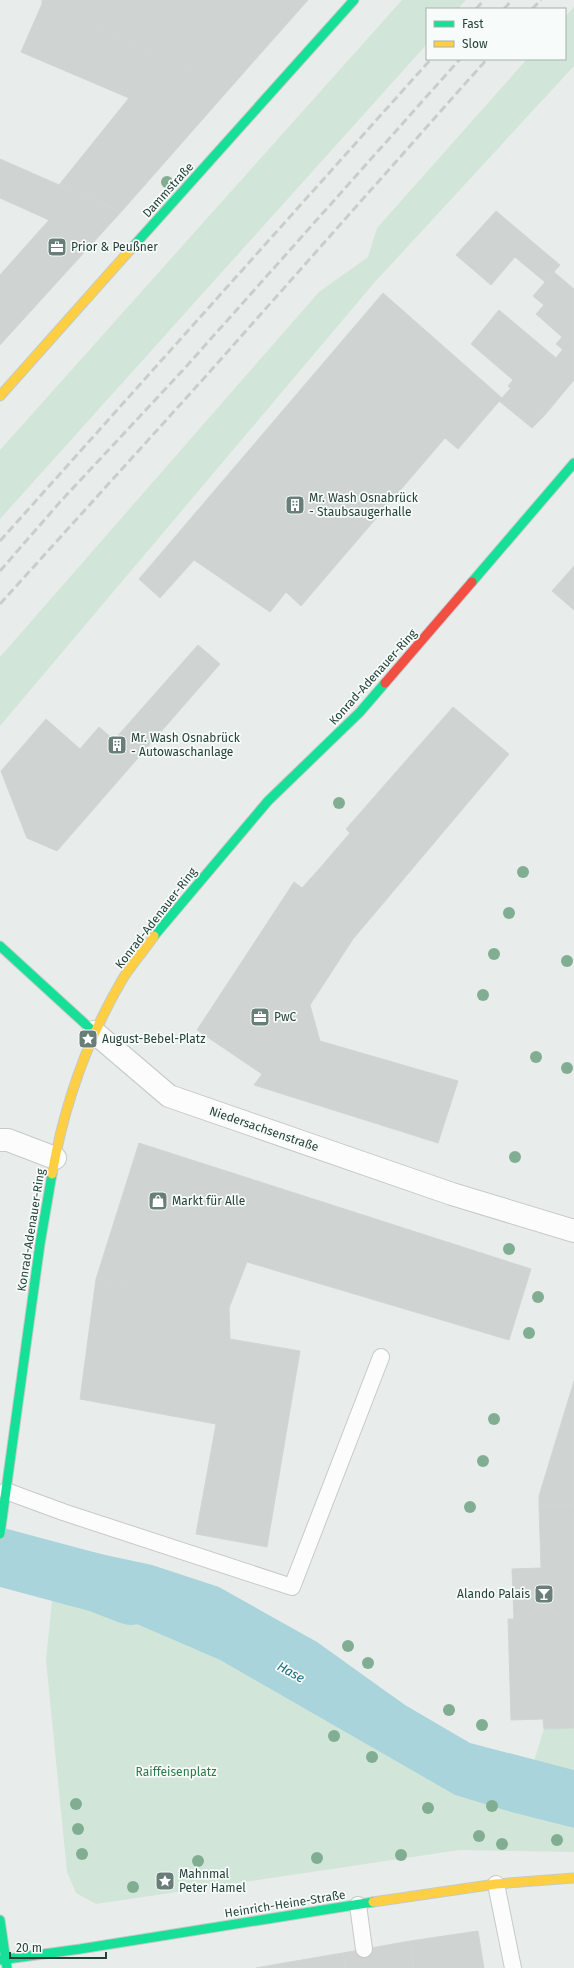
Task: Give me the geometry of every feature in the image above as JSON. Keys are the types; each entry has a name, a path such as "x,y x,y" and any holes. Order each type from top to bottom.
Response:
{"main road":[{"name":"Dammstraße","path":"0,396 354,0"},
{"name":"Konrad-Adenauer-Ring","path":"0,1534 40,1244 55,1158 76,1078 94,1032 123,979 160,929 268,801 360,712 574,463"},
{"name":"Niedersachsenstraße","path":"0,946 94,1032"},
{"name":"Heinrich-Heine-Straße","path":"4,1962 496,1884 574,1878"},
{"path":"0,1920 4,1962"}],"street":[{"name":"Niedersachsenstraße","path":"94,1032 169,1096 452,1194 574,1231"},
{"path":"0,1140 8,1140 55,1158"}],"lane":[{"path":"6,1491 63,1512 292,1587 380,1357"},
{"path":"496,1884 513,1968"},
{"path":"358,1905 364,1949"}],"green space":[{"path":"402,0 466,0 459,8 426,8 426,45 0,519 0,450"},
{"path":"574,7 574,66 374,283 0,726 0,657 319,292 368,257 377,228 526,60 566,60 566,16"},
{"name":"Raiffeisenplatz","path":"53,1591 132,1622 220,1660 455,1795 511,1812 574,1828 574,1852 460,1850 96,1904 76,1893 67,1872 46,1660"},
{"path":"574,1728 574,1770 534,1761 544,1729"}],"water":[{"path":"59,1545 152,1565 219,1587 317,1642 405,1705 470,1743 574,1770 574,1828 511,1812 455,1795 220,1660 132,1622 53,1591"}],"building":[{"path":"42,0 308,0 231,87 42,4"},
{"path":"42,4 231,87 121,212 59,185 129,98 21,52"},
{"name":"Prior & Peußner","path":"0,159 121,212 0,345 0,275 49,220 0,198"},
{"path":"496,211 560,265 545,282 515,257 491,285 456,255"},
{"path":"554,272 574,289 574,359 556,344 562,337 536,314 544,305 533,296"},
{"name":"Mr. Wash Osnabrück - Staubsaugerhalle","path":"383,293 502,398 458,449 445,438 301,606 286,592 270,612 194,560 160,598 139,579"},
{"path":"499,310 556,358 563,349 574,359 574,380 544,416 508,386 513,380 471,344"},
{"path":"511,388 544,416 532,428 499,401"},
{"path":"574,566 574,610 552,591"},
{"name":"Mr. Wash Osnabrück - Autowaschanlage","path":"198,645 220,664 57,851 27,838 1,771 46,719 80,749 99,727 114,740"},
{"path":"453,707 509,754 375,913 320,868 350,833 346,829"},
{"name":"PwC","path":"320,868 375,913 353,939 310,1005 320,1041 458,1081 438,1143 254,1085 262,1074 197,1030 294,882 302,888"},
{"path":"139,1143 531,1269 509,1340 247,1262 229,1308 96,1279"},
{"path":"96,1279 229,1308 230,1339 300,1351 267,1547 196,1534 216,1424 80,1399"},
{"path":"574,1381 574,1505 539,1506 539,1496"},
{"name":"Alando Palais","path":"574,1505 574,1728 544,1729 543,1719 511,1720 508,1619 514,1619 512,1569 541,1568 539,1506"},
{"path":"478,1931 484,1968 414,1968 410,1941"},
{"path":"410,1941 414,1968 345,1968 343,1953"},
{"path":"343,1953 345,1968 279,1968 278,1964"},
{"path":"278,1964 279,1968 256,1968"}],"waterway":[{"name":"Hase","path":"0,1557 97,1583 131,1596"}],"railway":[{"path":"477,8 484,0"},
{"path":"505,8 512,0"},
{"path":"533,8 541,0"},
{"path":"0,541 430,60"},
{"path":"0,571 60,502 184,369 459,60"},
{"path":"0,604 206,376 486,60"}],"traffic: fast":[{"path":"130,250 354,0"},
{"path":"472,582 574,463"},
{"path":"154,936 268,801 360,712 385,683"},
{"path":"0,946 94,1032"},
{"path":"0,1534 40,1244 52,1174"},
{"path":"0,1960 80,1949 373,1902"},
{"path":"0,1920 7,1968"}],"traffic: slow":[{"path":"0,396 130,250"},
{"path":"52,1174 63,1123 70,1099 78,1074 98,1026 122,980 154,936"},
{"path":"373,1902 496,1884 574,1878"}],"traffic: jam":[{"path":"385,683 472,582"}],"place":[{"name":"Prior & Peußner","path":"57,247"},
{"name":"Mr. Wash Osnabrück - Staubsaugerhalle","path":"295,505"},
{"name":"Mr. Wash Osnabrück - Autowaschanlage","path":"117,745"},
{"name":"PwC","path":"260,1017"},
{"name":"August-Bebel-Platz","path":"88,1039"},
{"name":"Markt für Alle","path":"158,1201"},
{"name":"Alando Palais","path":"544,1594"},
{"name":"Mahnmal Peter Hamel","path":"165,1881"}]}
